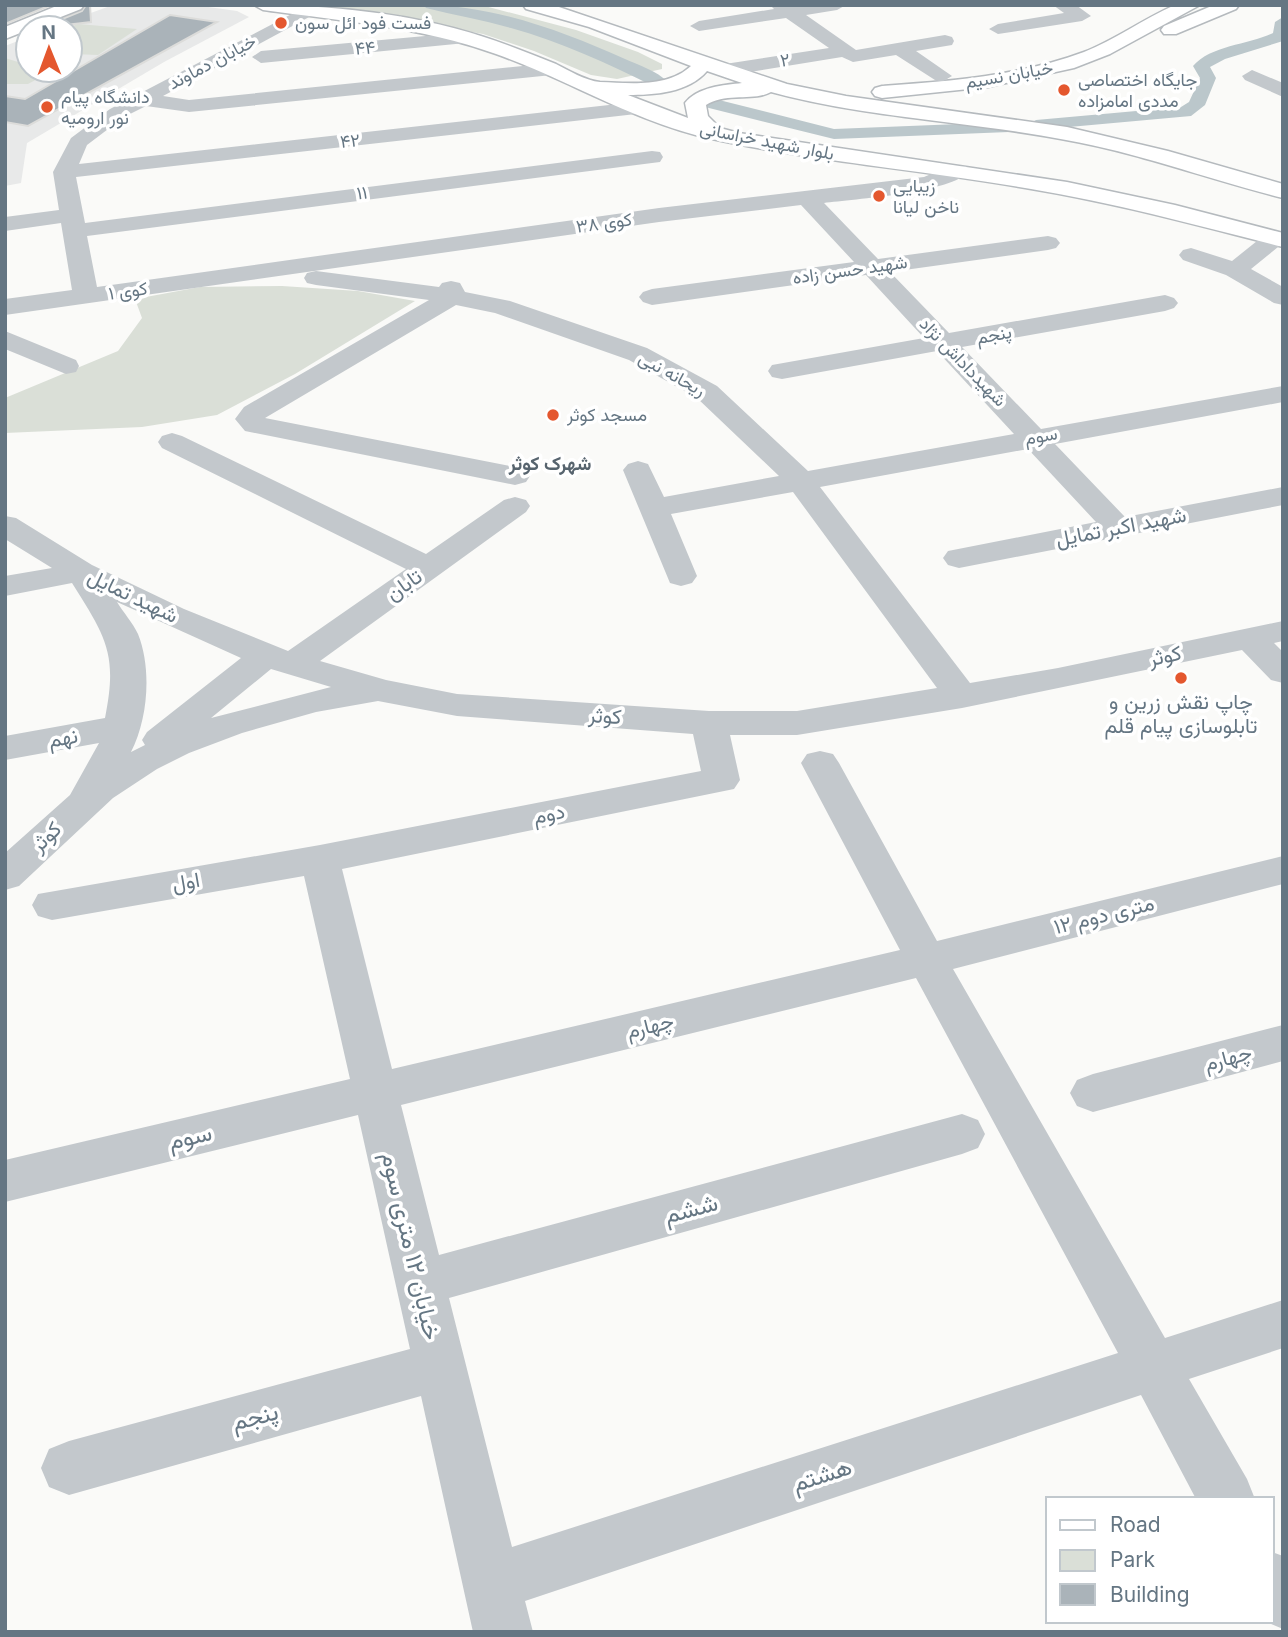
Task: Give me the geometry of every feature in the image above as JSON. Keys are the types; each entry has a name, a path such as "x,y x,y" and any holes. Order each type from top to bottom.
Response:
{"main road":[{"name":"بلوار شهید خراسانی","path":"263,5 432,29 470,38 552,69 636,108 713,133 780,146 958,171 1132,200 1279,239"},
{"path":"532,5 783,89 1037,128 1186,162 1283,191"},
{"name":"خیابان نسیم","path":"813,95 905,90 1049,69 1092,55 1191,5"},
{"name":"خیابان نسیم","path":"1037,128 1005,107 1003,93 1024,83 1110,61 1179,26 1230,5"},
{"path":"5,34 80,8"},
{"path":"586,85 607,88 652,87 689,78 704,64"},
{"path":"713,133 698,118 694,109 695,103 704,96 727,91 783,89"}],"street":[{"path":"699,26 785,9 837,5"},
{"path":"999,29 1082,16 1062,5"},
{"path":"785,9 846,51"},
{"name":"خیابان دماوند","path":"64,172 78,142 117,113 305,12"},
{"name":"۴۴","path":"261,57 470,38"},
{"name":"۲","path":"724,70 846,51 853,56 945,41"},
{"path":"898,48 942,76"},
{"path":"345,50 411,169"},
{"path":"142,99 190,106 552,69"},
{"path":"1252,76 1280,88"},
{"name":"۴۲","path":"64,172 636,108"},
{"name":"۱۱","path":"5,224 71,223 411,169 652,157"},
{"name":"کوی ۳۸","path":"250,274 659,215 928,183 958,171"},
{"path":"64,172 86,296"},
{"name":"شهیدداداش نژاد","path":"807,198 1118,528"},
{"path":"1235,270 1279,239"},
{"name":"شهید حسن زاده","path":"652,297 1048,243"},
{"path":"433,248 454,296"},
{"path":"1191,256 1235,270 1283,298"},
{"name":"کوی ۱","path":"5,307 250,274"},
{"name":"ریحانه نبی","path":"250,274 322,278 454,296 501,306 638,354 707,392 799,479 962,697"},
{"name":"تابان","path":"279,660 429,568 515,491 255,425 249,419 254,413 454,296"},
{"name":"پنجم","path":"782,371 1165,303"},
{"path":"5,339 66,366"},
{"name":"سوم","path":"654,508 799,479 1283,394"},
{"path":"172,442 429,568"},
{"path":"638,470 681,576"},
{"name":"شهید اکبر تمایل","path":"959,558 1283,496"},
{"name":"شهید تمایل","path":"5,525 81,572 279,660"},
{"path":"5,586 81,572 121,634 130,681 119,740 88,797"},
{"path":"1266,635 1283,672"},
{"name":"کوثر","path":"5,876 88,797 279,660 382,691 457,705 709,723 797,723 962,697 1266,635"},
{"path":"88,797 153,756 225,727 308,702 382,691"},
{"name":"دوم","path":"320,859 721,780 709,723"},
{"name":"نهم","path":"5,748 121,727"},
{"path":"820,763 925,960 1226,1497"},
{"name":"اول","path":"52,905 320,859"},
{"name":"خیابان ۱۲ متری سوم","path":"320,859 497,1608"},
{"name":"۱۲ متری دوم","path":"925,960 1283,870"},
{"name":"چهارم","path":"375,1093 925,960"},
{"name":"چهارم","path":"1093,1093 1283,1043"},
{"name":"سوم","path":"5,1181 375,1093"},
{"name":"ششم","path":"420,1283 962,1134"},
{"path":"1153,1366 1283,1324"},
{"name":"پنجم","path":"69,1468 440,1366"},
{"name":"هشتم","path":"497,1608 1153,1366"},
{"path":"1274,1584 1283,1600"}],"shaded area":[{"name":"دانشگاه پیام نور ارومیه","path":"113,5 194,5 237,11 249,17 164,62 27,143 21,183 5,186 5,46 14,42 14,84 84,84 84,15"}],"green space":[{"path":"321,5 481,5 576,30 638,52 662,64 662,69 617,79 591,75 534,51 483,34"},
{"path":"84,25 137,29 98,55 84,54"},
{"path":"5,58 14,61 14,84 5,84"},
{"path":"282,286 358,291 415,301 295,374 217,415 142,427 5,433 5,398 118,351 142,318 135,299 200,287"}],"building":[{"path":"5,5 51,5 29,14 14,14 14,20 5,24"},
{"path":"86,5 90,5 91,22 84,23 84,14 75,14 82,11"},
{"path":"170,15 217,22 28,126 5,122 5,96 25,99 51,84 84,84 84,65"}],"waterway":[{"path":"431,5 491,17 548,34 603,55 659,82"},
{"path":"1036,125 1185,112 1196,105 1208,78 1201,66 1230,52 1280,36 1283,22"},
{"path":"707,102 834,134 1009,127"}],"place":[{"name":"فست فود ائل سون","path":"281,23"},
{"name":"جایگاه اختصاصی مددی امامزاده","path":"1064,90"},
{"name":"دانشگاه پیام نور ارومیه","path":"47,107"},
{"name":"زیبایی ناخن لیانا","path":"879,196"},
{"name":"مسجد کوثر","path":"553,415"},
{"name":"چاپ نقش زرین و تابلوسازی پیام قلم","path":"1181,678"}],"district":[{"name":"شهرک کوثر","path":"550,463"}]}
